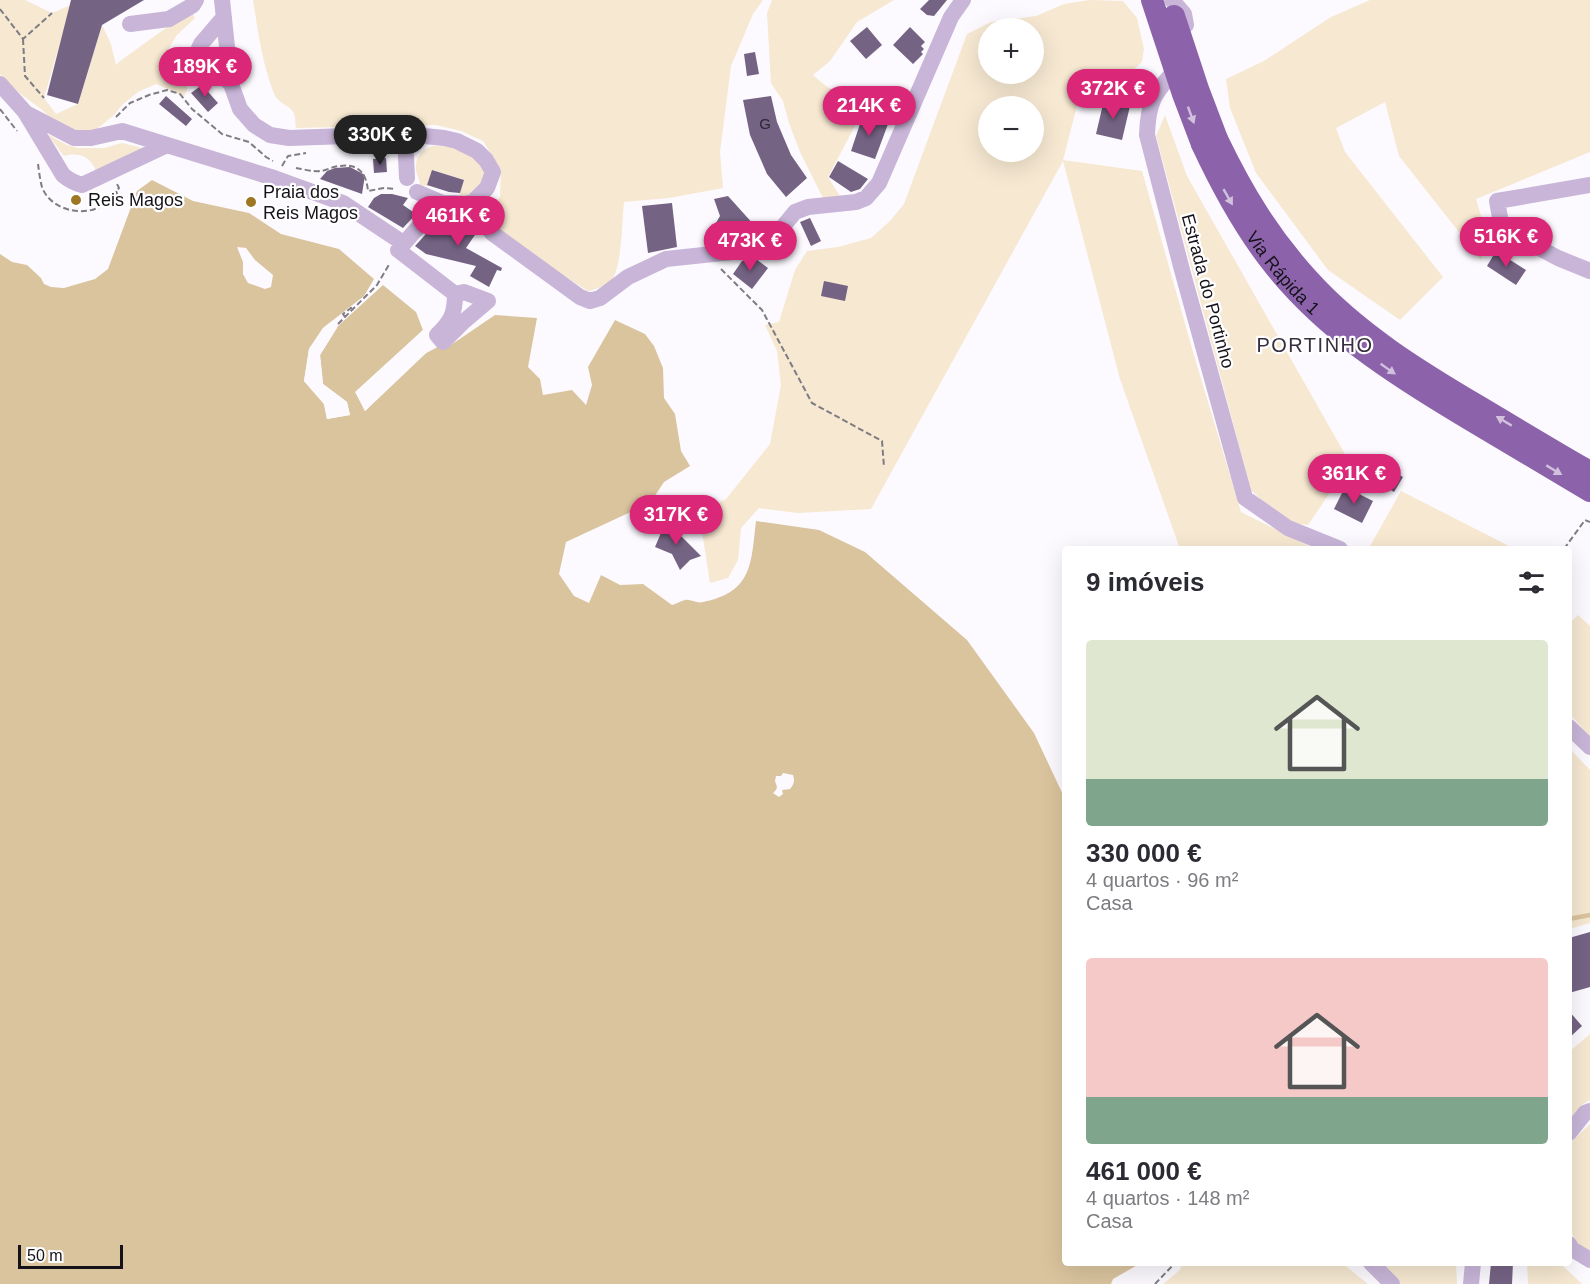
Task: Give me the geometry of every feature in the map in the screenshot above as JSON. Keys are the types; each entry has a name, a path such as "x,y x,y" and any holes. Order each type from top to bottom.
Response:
{"highway":[{"name":"Via Rápida 1","path":"1152,0 1183,94 1209,142 1236,178 1256,213 1303,273 1338,308 1415,367 1590,472"},
{"name":"Via Rápida 1","path":"1170,0 1198,89 1209,142 1223,188 1269,260 1328,322 1363,351 1407,382 1590,491"}],"street":[{"path":"130,24 169,19 193,5 196,0"},
{"path":"466,204 492,233 580,297 590,301 600,298 628,277 666,259 762,248 772,240 795,212 808,207 856,202 866,198 879,183 951,17 963,0"},
{"name":"Estrada do Portinho","path":"1170,0 1184,14 1187,36 1177,68 1156,91 1148,113 1147,135 1245,498 1288,528 1333,546"},
{"path":"223,8 231,84 240,109 254,125 270,135 289,138 405,134 444,138 457,141 477,151 486,159 493,172 487,188 474,201 466,204 456,202 438,205 401,247"},
{"path":"223,8 199,48 201,54 231,84"},
{"path":"0,84 25,112 63,175 82,185 166,145"},
{"path":"25,112 74,138 91,138 122,131 274,178 343,203 401,247 455,294"},
{"path":"405,134 412,185 442,203"},
{"path":"1590,185 1497,201 1502,228 1558,258 1590,271"},
{"path":"1572,730 1590,747"},
{"path":"1572,1130 1585,1113 1590,1111"},
{"path":"1572,1249 1590,1260"},
{"path":"1374,1266 1392,1284"},
{"path":"1471,1284 1473,1266"}],"path":[{"path":"0,9 23,39 25,76 44,98"},
{"path":"23,39 52,13"},
{"path":"106,135 118,113 130,103 167,90 180,94 192,109 222,134 249,142 274,161"},
{"path":"282,171 281,165 288,156 308,153"},
{"path":"281,165 288,167"},
{"path":"295,168 320,171 347,165 365,174 368,190 412,185"},
{"path":"105,204 118,190 118,203"},
{"path":"318,205 316,214 323,217"},
{"path":"338,324 377,285 401,247"},
{"path":"706,255 762,310 812,403 882,441 884,467"},
{"path":"345,317 343,314 351,307"},
{"path":"1566,546 1585,520 1590,522"},
{"path":"1155,1284 1172,1266"}],"shaded area":[{"path":"0,0 25,0 52,13 71,5 44,98 56,114 78,104 102,25 111,44 116,65 191,10 195,18 177,35 163,58 187,85 184,96 156,84 138,92 93,132 63,129 0,74"},
{"path":"253,0 763,0 753,14 731,66 720,152 723,188 669,198 624,202 616,271 608,283 588,291 495,232 484,219 500,197 501,170 483,141 461,131 436,125 296,128 292,111 275,96 269,80"},
{"path":"772,0 894,0 857,22 830,61 813,75 839,93 869,99 828,177 841,198 823,198 800,152 783,101 771,83 767,13"},
{"path":"1090,0 1123,1 1137,18 1144,49 1142,62 1116,86 1077,106 1063,160 1142,171 1241,512 1309,546 1179,546 1120,379 1063,161 871,509 798,513 759,508 741,528 738,560 728,578 710,583 702,531 684,518 726,499 770,444 781,385 777,351 765,325 779,322 795,270 807,251 838,247 871,238 904,204 967,34 978,28 978,84 1044,84 1044,18 1021,18 1036,16 1064,4"},
{"path":"1370,0 1590,0 1590,152 1476,199 1487,236 1481,260 1399,156 1385,102 1336,128 1345,152 1443,277 1400,320 1328,270 1256,173 1230,108 1226,79 1264,61 1331,17"},
{"path":"1165,115 1187,176 1350,463 1308,525 1292,523 1269,507 1251,490 1156,136"},
{"path":"47,134 67,145 79,148 104,148 122,143 142,148 96,171 91,162 83,156 64,156"},
{"path":"433,146 462,151 486,168 479,192 466,197 459,196 464,180 433,170 427,186 420,185 416,171 418,157 423,151"},
{"path":"152,180 193,201 249,213 281,234 339,249 374,279 364,296 323,328 309,349 304,381 324,404 327,419 350,415 347,402 323,384 320,355 338,326 383,285 416,312 423,330 356,392 365,411 426,353 441,345 445,349 495,315 537,318 528,367 540,379 543,395 572,390 586,405 592,385 588,367 615,320 645,334 654,346 663,368 664,398 675,414 681,451 690,466 664,482 650,503 566,542 559,574 574,596 589,603 601,575 620,585 643,584 672,605 685,600 701,602 719,597 732,591 746,574 753,550 756,521 819,530 865,552 967,640 1034,733 1062,793 1062,1266 1136,1266 1113,1279 1111,1284 0,1284 0,254 12,262 27,265 44,284 51,287 64,288 95,279 108,269 137,191","holes":["237,247 246,248 255,260 273,275 271,287 265,289 248,283 243,274 243,262","783,773 793,775 794,782 790,789 782,790 783,794 779,797 773,793 777,787 776,776 781,776"]},
{"path":"1401,491 1509,546 1370,546"},
{"path":"1578,615 1590,626 1590,737 1572,716 1572,621"},
{"path":"1572,751 1590,770 1590,923 1572,928"},
{"path":"1590,1034 1590,1100 1583,1104 1572,1117 1572,1049"},
{"path":"1590,1124 1590,1258 1584,1255 1572,1233 1573,1140"},
{"path":"1181,1266 1346,1266 1368,1284 1163,1284 1180,1270"},
{"path":"1379,1266 1456,1266 1457,1284 1401,1284"},
{"path":"1527,1266 1563,1266 1582,1284 1528,1284"}],"pier":[{"path":"332,321 334,323 325,330 311,350 307,380 327,403 329,416 346,413 345,404 320,384 317,354 335,325 337,328 320,355 323,384 347,402 350,415 327,419 324,404 304,381 309,349 323,328"},
{"path":"426,329 426,332 359,393 366,406 424,350 439,343 441,345 426,353 365,411 355,392"}],"building":[{"path":"71,0 144,0 102,25 78,104 47,95"},
{"path":"929,0 947,0 934,16 927,15 920,9"},
{"path":"867,27 882,45 866,59 850,41"},
{"path":"910,27 925,42 921,46 924,49 921,52 923,54 913,64 893,45"},
{"path":"755,52 759,74 747,76 744,54"},
{"path":"202,85 218,103 208,112 191,93"},
{"path":"166,96 192,119 186,126 159,104"},
{"path":"771,96 777,122 791,155 807,178 786,197 767,174 750,135 743,100"},
{"path":"1104,100 1130,106 1122,140 1096,134"},
{"path":"863,115 888,124 875,159 851,151"},
{"path":"386,158 387,172 374,173 373,159"},
{"path":"838,161 868,179 860,189 851,192 829,177"},
{"path":"350,167 365,175 362,194 320,179 327,171"},
{"path":"432,170 464,180 460,193 427,185"},
{"path":"381,194 408,198 403,205 416,214 403,228 368,207 374,198"},
{"path":"728,196 755,226 745,232 715,242 713,228 720,216 714,199"},
{"path":"672,203 677,247 648,253 642,206"},
{"path":"453,213 461,214 477,232 466,248 502,268 501,271 497,270 489,287 470,276 476,266 426,254 415,246 435,224 440,228"},
{"path":"810,218 821,241 811,246 800,222"},
{"path":"1496,251 1526,270 1516,285 1487,266"},
{"path":"756,259 768,268 752,289 733,274 742,261 750,262"},
{"path":"824,281 848,286 845,301 821,296"},
{"path":"1392,471 1403,477 1394,492 1384,486"},
{"path":"1345,487 1373,501 1362,523 1334,509"},
{"path":"666,521 701,556 690,560 680,570 672,554 655,547"},
{"path":"1590,932 1590,987 1572,992 1572,937"},
{"path":"1572,1014 1582,1026 1572,1035"},
{"path":"1491,1266 1513,1266 1512,1284 1489,1284"}],"waterway":[{"path":"1572,918 1590,915"}],"place":[{"name":"Reis Magos","path":"76,200"},
{"name":"Praia dos Reis Magos","path":"251,202"}],"district":[{"name":"PORTINHO","path":"1315,345"}]}
